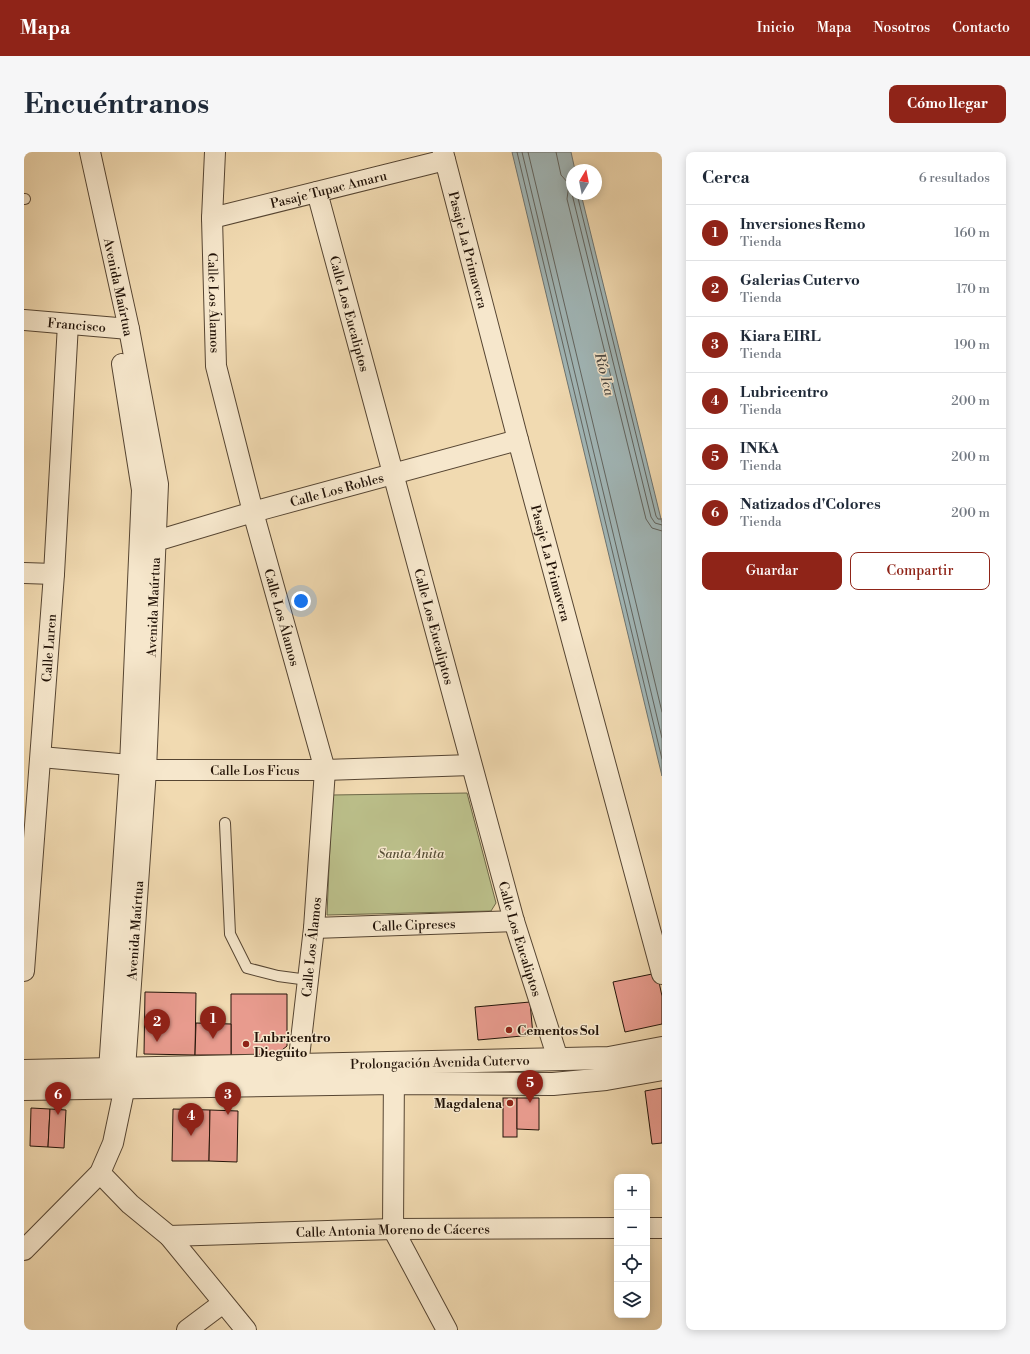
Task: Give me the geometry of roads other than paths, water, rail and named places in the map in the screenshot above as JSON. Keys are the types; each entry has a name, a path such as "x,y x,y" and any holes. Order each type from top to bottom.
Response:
{"street":[{"name":"Avenida Maúrtua","path":"78,152 123,328 158,484 156,541 138,768 117,1078"},
{"name":"Avenida Maúrtua","path":"90,152 123,328 142,490 138,768"},
{"name":"Calle Los Álamos","path":"215,152 212,218 214,359 253,512 326,770 314,928 299,1075"},
{"name":"Pasaje Tupac Amaru","path":"212,218 317,192 444,156"},
{"name":"Pasaje La Primavera","path":"444,156 518,440 662,974"},
{"name":"Calle Los Eucaliptos","path":"317,192 514,921 558,1059"},
{"name":"Francisco","path":"24,320 123,328"},
{"name":"Calle Luren","path":"24,971 27,894 41,757 54,574 68,324"},
{"name":"Calle Los Robles","path":"156,541 253,512 518,440"},
{"path":"24,573 54,574"},
{"name":"Calle Los Ficus","path":"41,757 138,768 326,770 471,765"},
{"name":"Calle Cipreses","path":"314,928 514,921"},
{"name":"Prolongación Avenida Cutervo","path":"24,1071 117,1078 394,1073 558,1059 609,1058 662,1048"},
{"name":"Prolongación Avenida Cutervo","path":"394,1073 552,1084 606,1079 662,1069"},
{"path":"394,1073 392,1229 447,1330"},
{"path":"24,1250 100,1173 113,1144 120,1110 117,1078"},
{"name":"Prolongación Avenida Cutervo","path":"24,1089 117,1078"},
{"path":"100,1173 130,1204 169,1236 246,1330"},
{"name":"Calle Antonia Moreno de Cáceres","path":"169,1236 392,1229 614,1228"},
{"path":"650,1228 662,1228"},
{"path":"187,1330 223,1303"}],"lane":[{"path":"226,823 230,934 247,968 278,976 308,980"}],"water":[{"name":"Río Ica","path":"512,152 571,152 574,164 566,164 566,200 582,200 662,523 662,776"}],"place":[{"name":"Cementos Sol","path":"509,1030"},
{"name":"Inversiones Remo","path":"213,1039"},
{"name":"Galerias Cutervo","path":"157,1042"},
{"name":"Lubricentro Dieguito","path":"246,1044"},
{"name":"Magdalena","path":"510,1103"},
{"name":"INKA","path":"530,1103"},
{"name":"Natizados d'Colores","path":"58,1115"},
{"name":"Kiara EIRL","path":"228,1115"},
{"name":"Lubricentro","path":"191,1136"}],"park label":[{"name":"Santa Anita","path":"411,853"}]}
